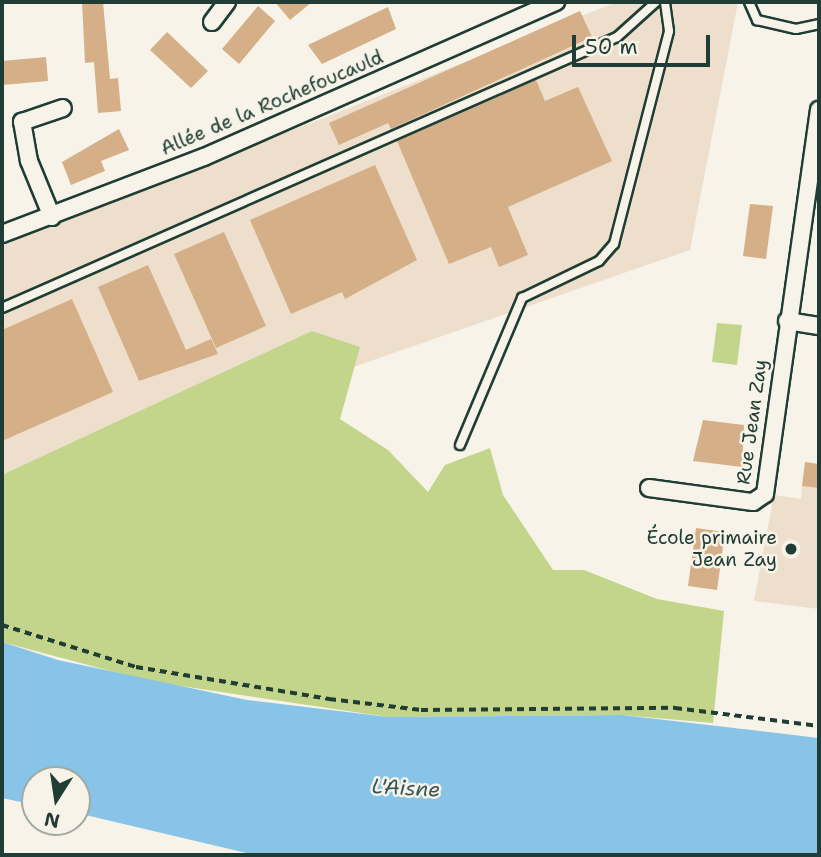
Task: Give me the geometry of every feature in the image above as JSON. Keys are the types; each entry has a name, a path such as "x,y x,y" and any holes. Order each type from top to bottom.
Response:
{"street":[{"path":"212,22 227,2"},
{"name":"Allée de la Rochefoucauld","path":"2,234 52,217 556,2"},
{"path":"52,217 29,161 22,122 62,108"},
{"name":"Rue Jean Zay","path":"649,488 753,502 765,494 787,321 815,154 819,110"},
{"path":"787,321 819,326"}],"lane":[{"path":"2,308 617,37 656,2"},
{"path":"460,445 522,298 599,261 614,244 669,31 665,2"},
{"path":"749,2 757,20 796,29 819,24"}],"path":[{"path":"2,625 136,667 329,699 421,710 675,708 819,726"}],"shaded area":[{"path":"617,2 738,2 690,250 2,489 2,245"},
{"name":"École primaire Jean Zay","path":"802,486 819,488 819,609 754,601 774,495 801,499"}],"green space":[{"path":"717,323 742,325 737,365 712,362"},
{"path":"312,331 360,347 340,419 388,450 428,492 445,465 490,448 503,495 553,570 584,570 657,599 724,611 713,723 622,715 388,717 148,681 2,642 2,475"}],"water":[{"name":"L'Aisne","path":"2,642 58,660 247,700 388,717 622,715 819,738 819,855 255,855 91,816 91,766 21,766 21,802 2,798"}],"building":[{"path":"82,2 103,2 110,79 118,78 121,111 98,113 94,62 85,63"},
{"path":"275,2 312,2 290,20"},
{"path":"258,6 275,21 239,64 222,49"},
{"path":"388,7 396,29 322,64 308,45"},
{"path":"580,11 592,37 391,129 388,123 339,145 329,123"},
{"path":"167,32 208,71 191,88 150,50"},
{"path":"46,57 48,81 2,85 2,61"},
{"path":"536,80 545,101 578,87 612,161 508,207 528,255 499,267 491,247 449,264 397,141"},
{"path":"119,129 129,150 101,161 105,171 71,185 62,162"},
{"path":"375,165 417,260 345,299 342,292 291,314 250,220"},
{"path":"750,204 773,206 766,259 743,256"},
{"path":"224,232 266,326 216,348 174,254"},
{"path":"148,265 186,350 211,339 218,354 139,381 98,287"},
{"path":"72,299 113,392 2,441 2,330"},
{"path":"703,420 744,425 742,467 693,461"},
{"path":"805,462 819,464 819,488 802,486"},
{"path":"696,528 725,532 717,590 688,586"}],"place":[{"name":"École primaire Jean Zay","path":"791,549"}]}
